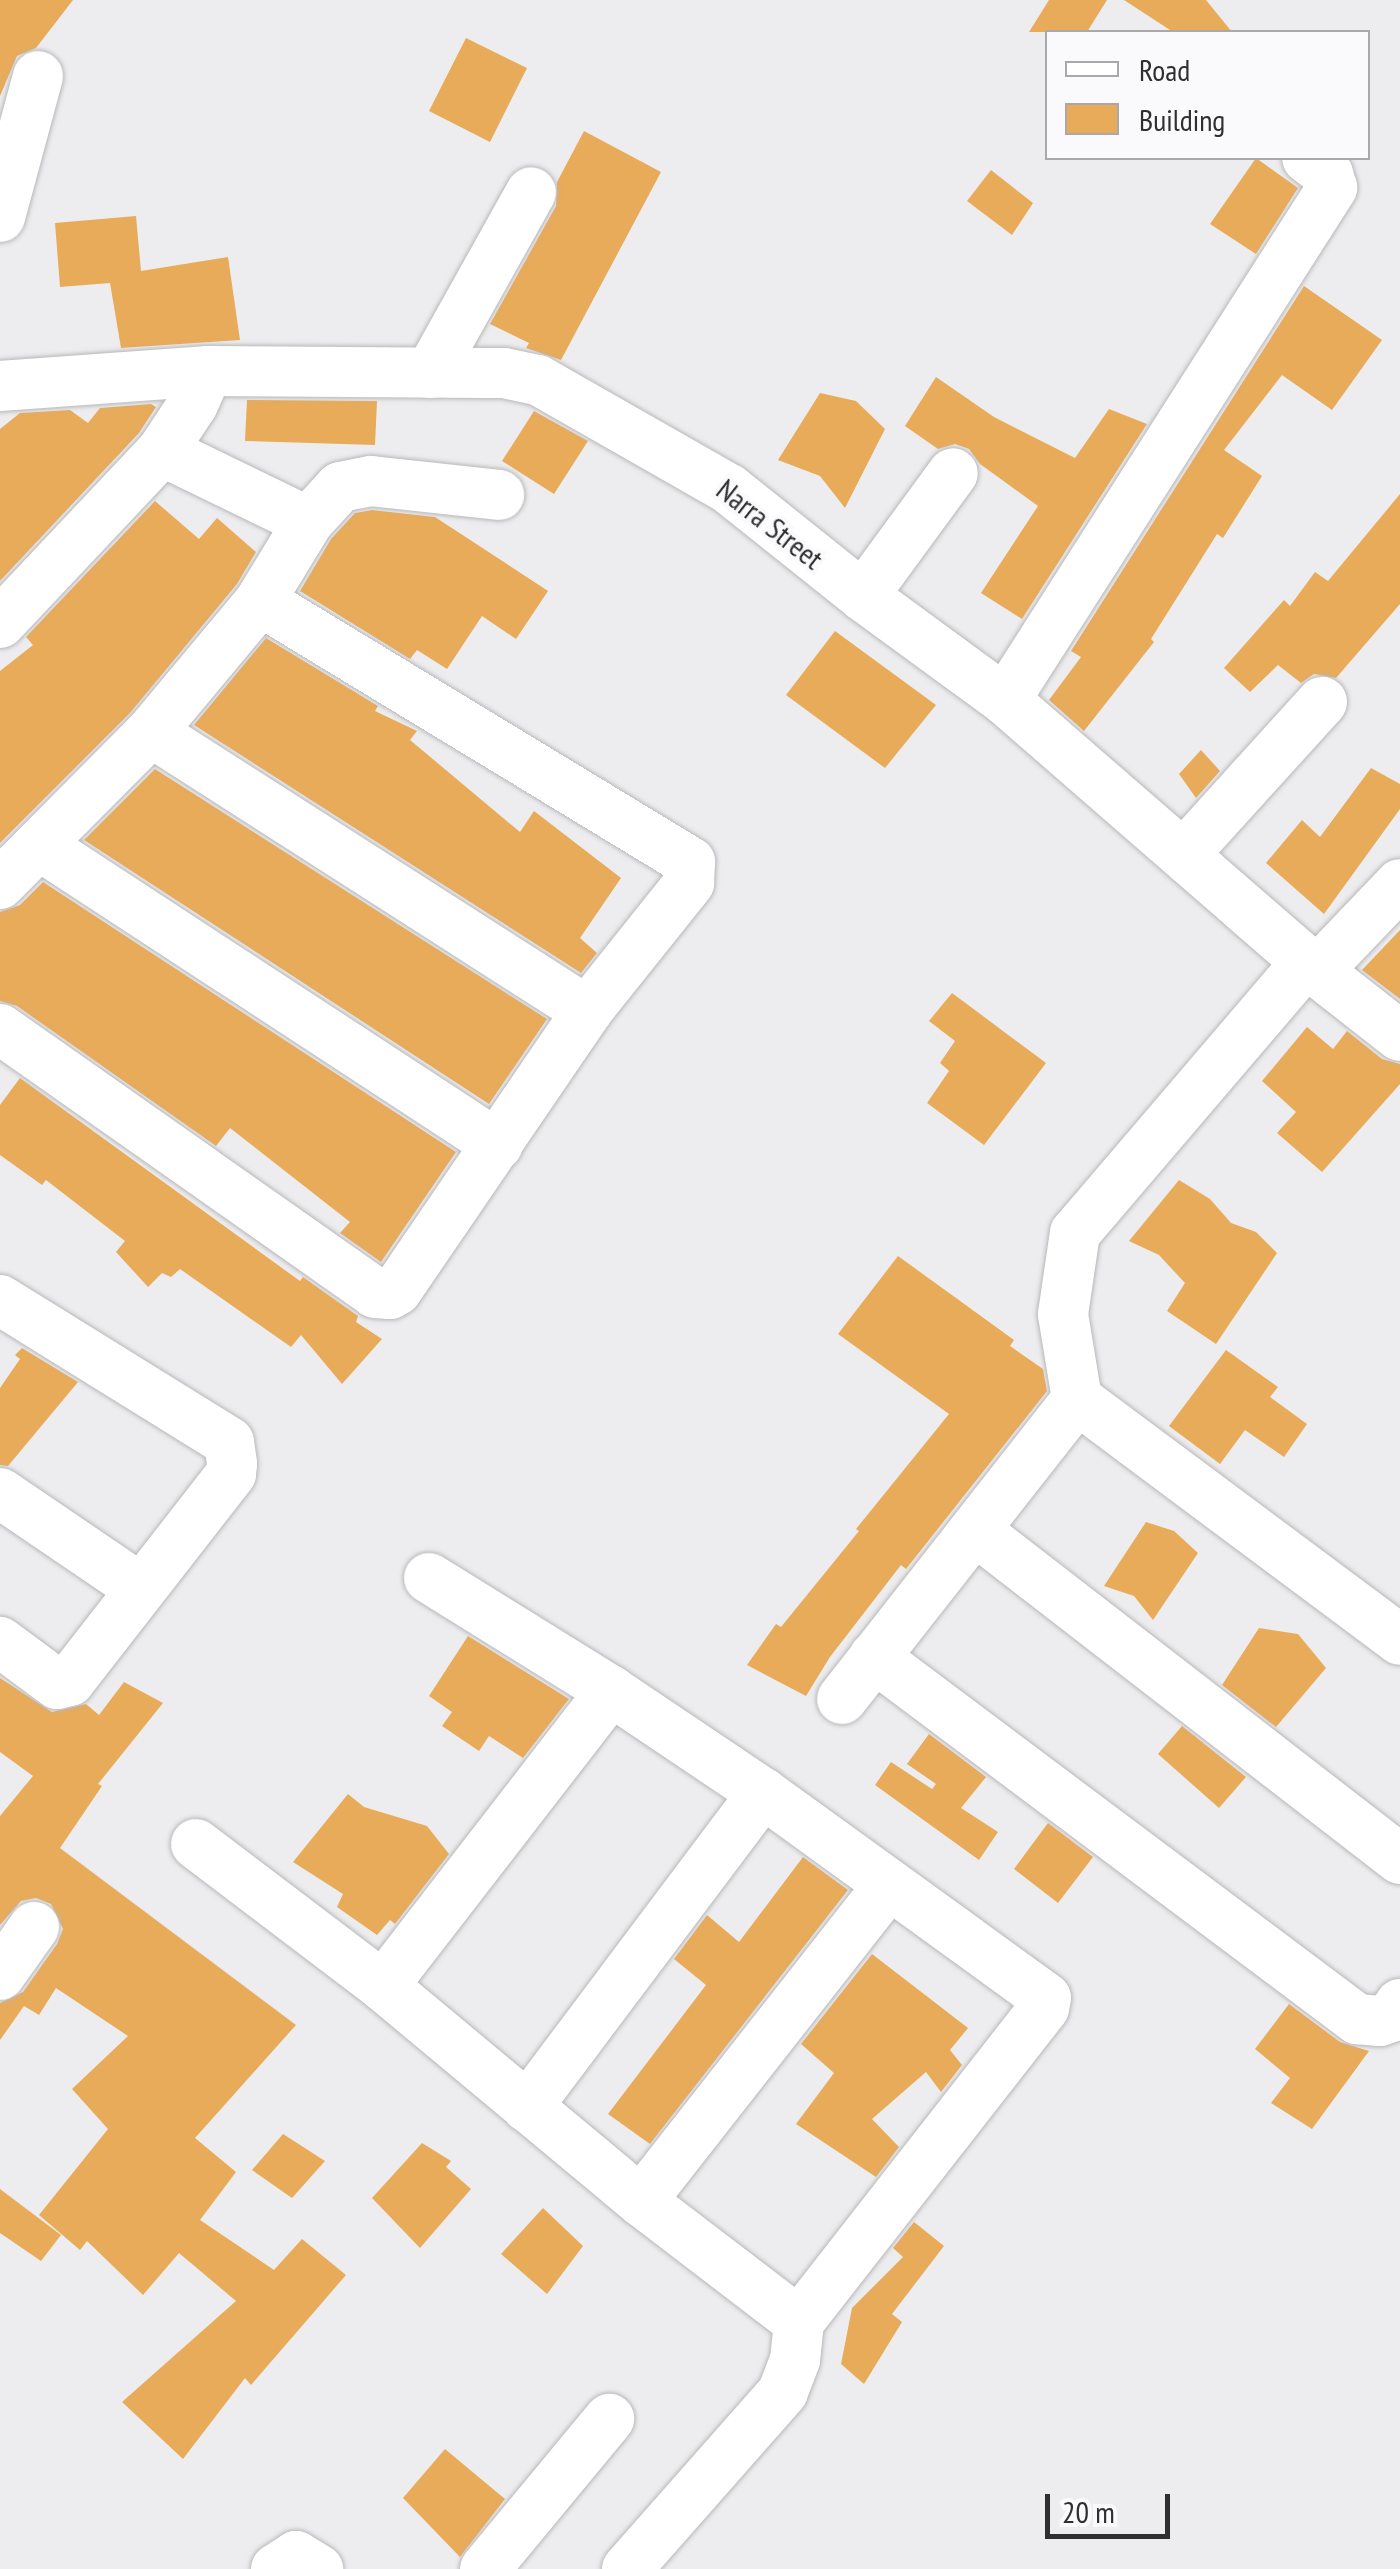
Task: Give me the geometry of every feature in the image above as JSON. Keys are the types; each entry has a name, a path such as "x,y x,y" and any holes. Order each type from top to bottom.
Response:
{"street":[{"path":"0,217 38,76"},
{"path":"1004,700 1332,188 1328,174 1310,160"},
{"path":"430,373 531,192"},
{"path":"0,624 162,451 193,404 208,371"},
{"name":"Narra Street","path":"1,387 208,371 504,373 538,380 730,488 862,596 1004,700 1312,966 1400,1036"},
{"path":"162,451 308,522"},
{"path":"862,596 953,473"},
{"path":"0,884 152,732 260,601 308,522 340,487 371,481 499,495"},
{"path":"0,1029 383,1295 397,1290 587,1012 689,883 690,862 260,601"},
{"path":"1185,853 1322,702"},
{"path":"152,732 587,1012"},
{"path":"39,844 498,1145"},
{"path":"1400,884 1312,966 1076,1233 1063,1314 1077,1398 1400,1640"},
{"path":"0,1300 230,1442 231,1474 66,1683 57,1684 0,1642"},
{"path":"842,1699 1077,1398"},
{"path":"0,1493 140,1588"},
{"path":"976,1532 1400,1859"},
{"path":"429,1578 611,1690 762,1792 1044,1993 1046,2003 800,2322 795,2360 783,2392 627,2569"},
{"path":"874,1658 1357,2019 1380,2021 1391,2017 1400,2004"},
{"path":"383,1986 611,1690"},
{"path":"527,2107 762,1792"},
{"path":"196,1844 383,1986 641,2201 800,2322"},
{"path":"641,2201 889,1884"},
{"path":"0,1975 34,1928"},
{"path":"485,2569 609,2419"},
{"path":"276,2569 296,2556 318,2569"}],"building":[{"path":"0,0 73,0 36,48 17,56 0,96"},
{"path":"1049,0 1107,0 1088,30 1029,32"},
{"path":"1124,0 1206,0 1230,30 1170,30"},
{"path":"466,38 527,68 490,142 429,111"},
{"path":"584,131 661,172 561,360 526,348 529,343 490,324 556,206 557,182"},
{"path":"1255,160 1298,188 1256,254 1210,224"},
{"path":"991,170 1033,203 1012,235 967,201"},
{"path":"136,216 141,271 228,257 240,340 121,348 110,283 60,287 55,223"},
{"path":"1304,286 1382,340 1332,410 1282,375 1224,450 1262,476 1223,538 1217,534 1151,639 1154,642 1084,731 1049,700 1081,657 1071,651"},
{"path":"936,377 994,417 1075,458 1109,409 1147,424 1022,619 981,593 1038,506 980,464 969,449 955,444 938,449 905,426"},
{"path":"820,393 856,401 885,429 845,508 820,476 778,460"},
{"path":"247,400 377,401 375,445 245,441"},
{"path":"151,404 156,407 139,433 0,581 0,429 20,413 70,410 88,423 100,408"},
{"path":"534,411 588,441 554,494 502,461"},
{"path":"1400,494 1400,604 1336,678 1314,674 1301,683 1278,665 1250,692 1224,668 1284,600 1290,606 1315,572 1328,581"},
{"path":"155,501 199,539 217,518 256,552 237,584 130,713 0,843 0,671 33,645 26,637"},
{"path":"372,510 435,517 548,591 516,639 482,616 447,669 417,650 410,659 300,591 331,539 355,513"},
{"path":"835,631 936,705 885,768 786,695"},
{"path":"266,638 378,706 375,711 417,731 410,740 520,832 534,811 621,878 580,938 597,953 581,973 194,725"},
{"path":"1201,750 1220,771 1196,798 1179,774"},
{"path":"1371,768 1400,784 1400,809 1324,914 1266,863 1302,820 1320,837"},
{"path":"155,769 547,1019 489,1104 84,840"},
{"path":"43,882 456,1152 381,1262 340,1233 350,1222 230,1128 216,1146 17,1006 0,1001 0,912 20,905"},
{"path":"1400,930 1400,999 1362,970"},
{"path":"952,993 1046,1063 984,1145 927,1103 949,1071 940,1063 955,1041 929,1021"},
{"path":"1307,1027 1333,1049 1347,1031 1382,1059 1400,1064 1400,1084 1322,1172 1277,1133 1296,1112 1262,1081"},
{"path":"20,1078 300,1281 303,1277 358,1316 356,1322 382,1339 342,1384 301,1335 291,1347 180,1269 171,1277 162,1273 148,1287 116,1252 125,1241 46,1180 42,1185 0,1155 0,1105"},
{"path":"1179,1180 1210,1199 1231,1223 1256,1232 1277,1253 1216,1344 1167,1311 1185,1283 1159,1255 1129,1241"},
{"path":"898,1256 1014,1340 1010,1346 1043,1369 1047,1391 906,1569 901,1565 830,1657 806,1696 747,1665 776,1624 781,1627 859,1531 856,1529 949,1414 838,1334"},
{"path":"22,1348 78,1382 8,1466 0,1465 0,1388 20,1359 15,1355"},
{"path":"1226,1350 1278,1387 1270,1397 1307,1424 1284,1457 1245,1430 1220,1464 1169,1426"},
{"path":"1146,1522 1174,1531 1198,1553 1153,1620 1134,1596 1104,1586"},
{"path":"1259,1628 1298,1634 1326,1668 1276,1727 1222,1685"},
{"path":"468,1636 569,1699 523,1758 489,1736 479,1751 442,1726 452,1712 429,1696"},
{"path":"0,1678 52,1712 86,1704 99,1715 124,1682 163,1703 98,1784 102,1786 60,1848 296,2025 195,2138 236,2172 200,2220 274,2270 302,2239 346,2275 251,2385 245,2378 183,2459 122,2402 236,2301 179,2253 143,2295 87,2241 80,2250 39,2215 108,2129 72,2089 128,2036 56,1988 39,2015 24,2006 0,2040 0,2003 23,1992 63,1929 51,1904 36,1898 21,1901 0,1925 0,1816 33,1776 0,1752"},
{"path":"1182,1726 1246,1777 1219,1808 1158,1754"},
{"path":"929,1734 986,1777 961,1808 998,1832 979,1860 875,1785 891,1762 932,1789 936,1784 907,1764"},
{"path":"348,1794 364,1807 427,1826 449,1854 395,1924 390,1920 377,1935 337,1907 343,1894 293,1862"},
{"path":"1048,1823 1093,1857 1058,1903 1014,1869"},
{"path":"803,1857 848,1890 650,2144 608,2114 706,1985 674,1959 707,1915 739,1942"},
{"path":"872,1954 968,2028 950,2050 962,2065 941,2092 926,2072 872,2119 899,2147 876,2177 796,2124 834,2073 801,2044"},
{"path":"1289,2004 1340,2042 1369,2051 1312,2129 1271,2103 1290,2078 1255,2049"},
{"path":"283,2134 325,2161 292,2198 252,2170"},
{"path":"422,2143 451,2161 446,2167 471,2189 420,2248 372,2198"},
{"path":"0,2189 61,2235 41,2261 0,2233"},
{"path":"543,2208 583,2246 547,2294 501,2254"},
{"path":"914,2222 944,2246 892,2314 902,2322 864,2384 841,2364 852,2308 903,2257 893,2248"},
{"path":"445,2449 505,2499 460,2557 403,2498"}]}
